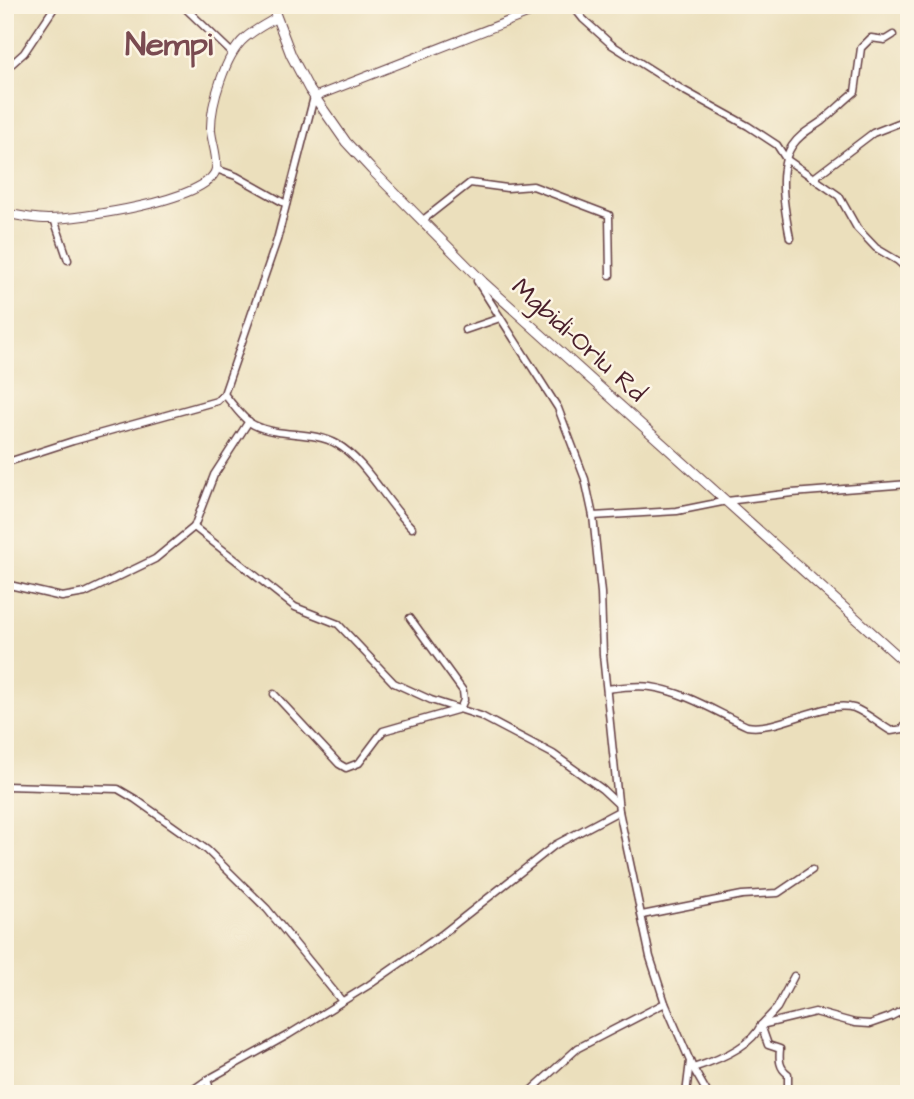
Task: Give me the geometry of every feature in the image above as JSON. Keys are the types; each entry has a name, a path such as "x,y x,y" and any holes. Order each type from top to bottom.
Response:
{"main road":[{"name":"Mgbidi-Orlu Rd","path":"272,5 291,55 314,97 346,142 372,170 469,267 909,666"}],"street":[{"path":"5,70 24,53 56,5"},
{"path":"182,5 232,53"},
{"path":"517,5 522,16"},
{"path":"5,463 217,401 224,394 277,240 314,97 550,5"},
{"path":"572,5 583,19 612,45 777,145 786,159 839,196 857,228 876,248 909,271"},
{"path":"5,213 54,219 100,215 168,200 212,178 216,169 211,130 214,105 223,75 232,53 243,39 276,18"},
{"path":"790,238 784,179 786,159 792,146 802,134 855,92 860,48 871,38 885,40 893,35"},
{"path":"815,177 873,133 909,119"},
{"path":"216,169 236,176 286,204"},
{"path":"424,220 470,183 507,188 533,186 609,215 610,275"},
{"path":"54,219 68,260"},
{"path":"469,267 558,408 585,479 593,516 601,593 603,655 618,807 650,957 665,1003 708,1094"},
{"path":"465,330 500,318"},
{"path":"224,394 249,421 270,431 334,442 346,450 412,528"},
{"path":"5,584 62,597 85,593 155,559 194,527 214,475 249,421"},
{"path":"593,516 677,511 727,501 792,493 909,484"},
{"path":"194,527 295,607 338,624 394,682 424,697 481,716 552,754 603,789 618,807"},
{"path":"411,618 463,691 464,700 460,709"},
{"path":"607,689 653,687 757,728 767,727 788,718 846,707 861,712 891,731 903,729 909,719"},
{"path":"274,694 339,764 346,768 359,763 383,731 460,709"},
{"path":"5,786 118,789 135,799 207,850 267,909 341,1000"},
{"path":"187,1094 369,985 441,935 555,845 618,807"},
{"path":"642,915 742,895 778,893 812,870"},
{"path":"694,1068 722,1059 757,1035 761,1025 777,1008 794,976"},
{"path":"527,1094 578,1048 665,1003"},
{"path":"761,1025 815,1012 855,1023 870,1024 909,1007"},
{"path":"761,1025 768,1045 780,1049 779,1059 783,1071 788,1074 788,1094"},
{"path":"686,1094 690,1060"},
{"path":"207,1080 212,1094"}],"district":[{"name":"Nempi","path":"169,45"}]}
